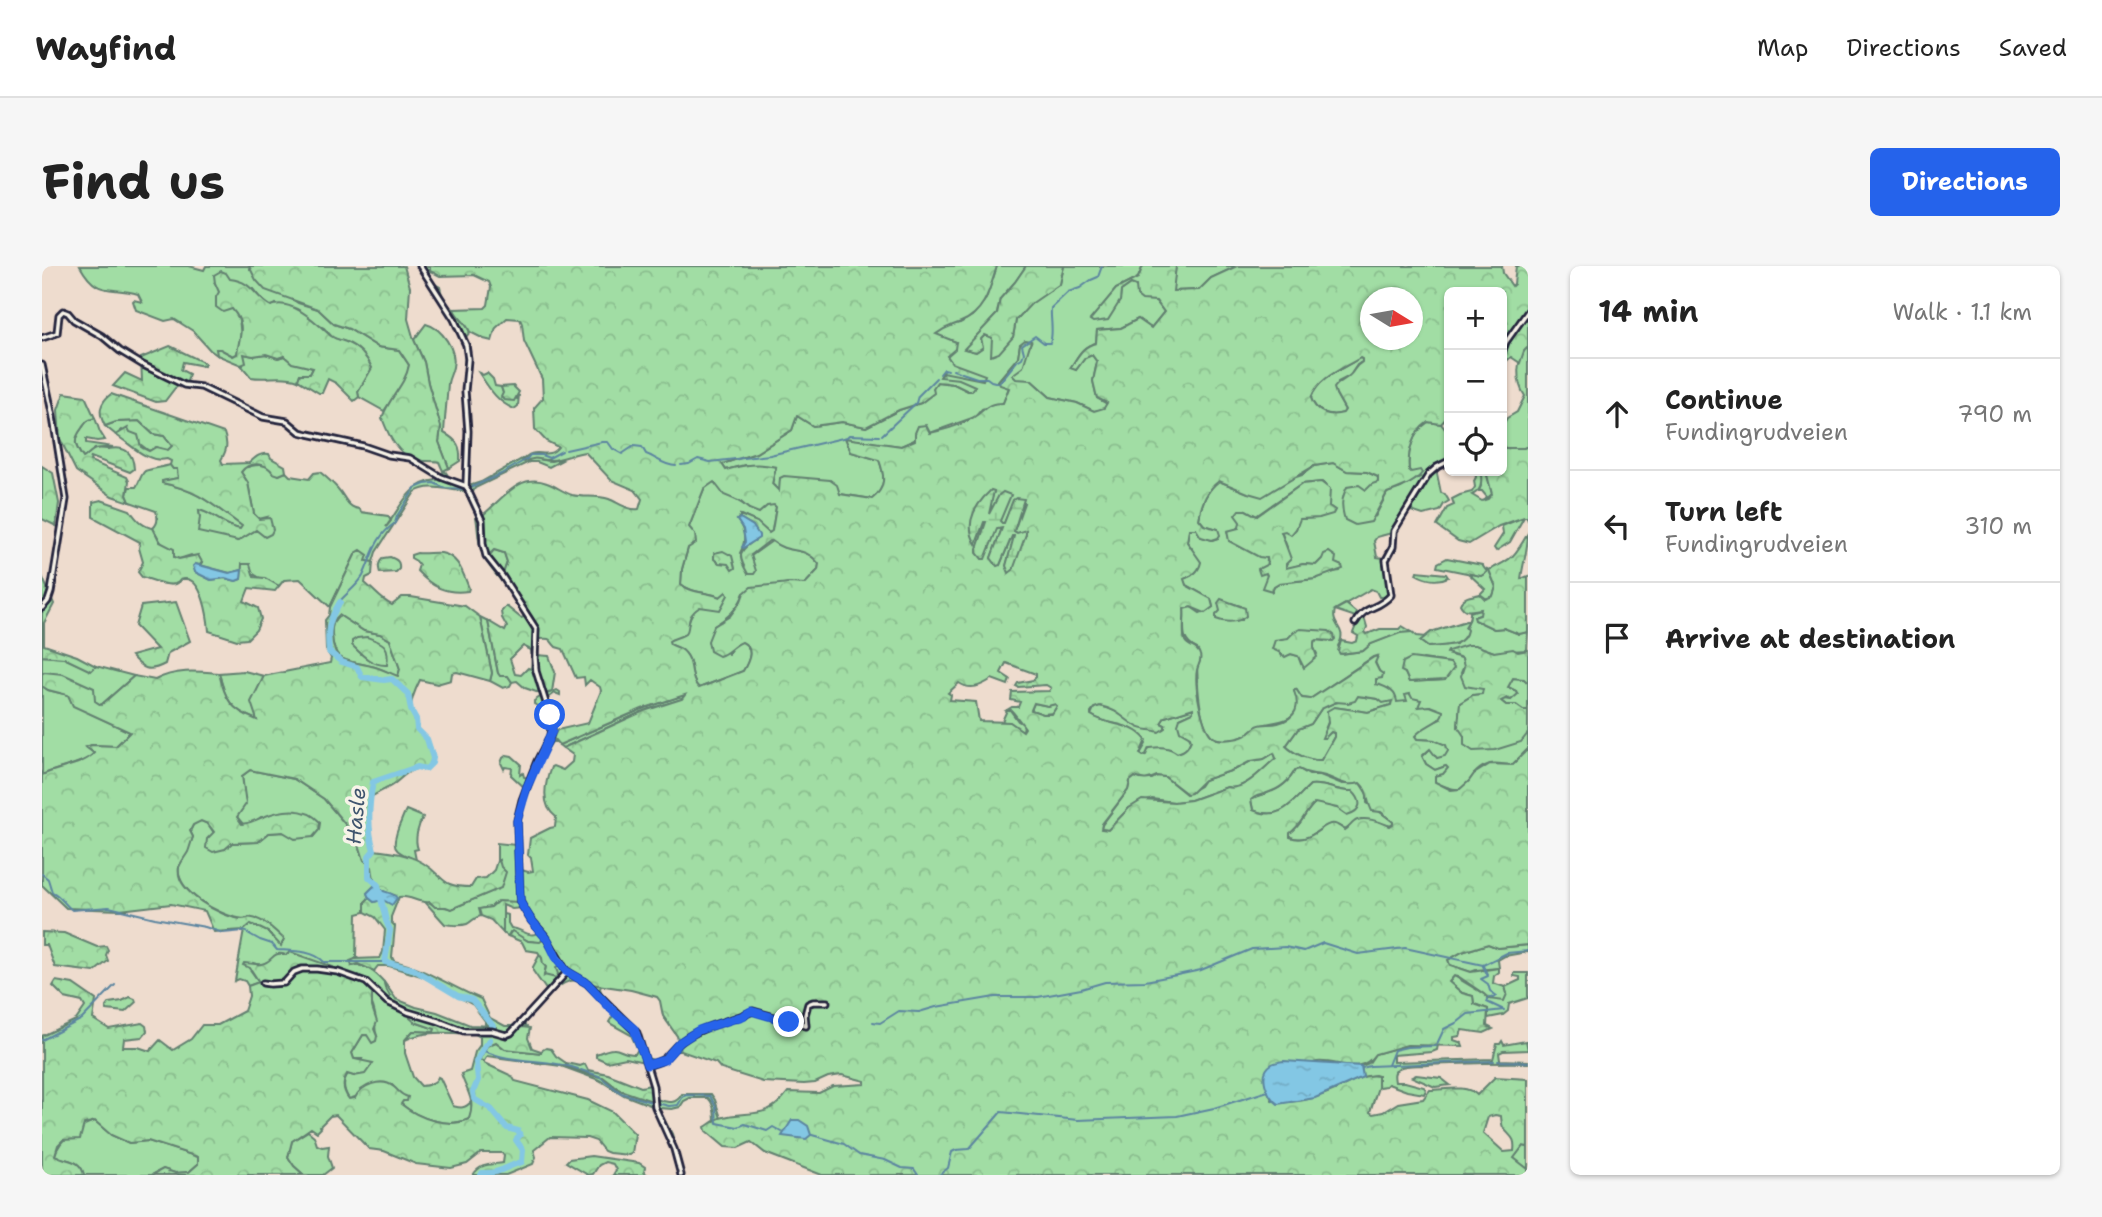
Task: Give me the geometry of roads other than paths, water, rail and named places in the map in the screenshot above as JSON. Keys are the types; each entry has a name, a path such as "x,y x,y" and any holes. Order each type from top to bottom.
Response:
{"street":[{"path":"420,266 458,327 467,350 467,486 482,520 486,556 536,629 535,664 550,715 552,731 537,761 518,814 516,828 520,897 527,914 546,937 556,957 568,972 587,983 634,1029 653,1086 655,1107 674,1149 681,1175"},
{"path":"42,338 57,333 59,315 64,311 131,358 184,385 201,387 264,417 287,421 300,432 337,439 388,455 410,458 441,477 467,486"},
{"path":"1503,350 1528,312"},
{"path":"42,365 66,499 52,587 48,601 42,608"},
{"path":"1354,623 1364,610 1377,606 1391,595 1386,560 1393,547 1394,531 1429,474 1444,463"},
{"path":"263,983 284,983 294,972 304,969 333,971 366,982 387,1002 408,1013 464,1031 493,1031 506,1035 568,972"},
{"path":"647,1065 664,1060 680,1042 707,1027 753,1011 806,1026 808,1003 827,1002"}],"water":[{"path":"740,518 753,526 759,535 759,538 743,548 743,529 737,520"},
{"path":"195,564 229,573 242,570 241,579 211,580 195,572"},
{"path":"375,885 397,898 392,905 383,900 374,902 369,898 367,893"},
{"path":"1284,1061 1361,1066 1363,1077 1315,1098 1278,1104 1270,1096 1264,1079 1272,1064"},
{"path":"792,1120 799,1120 808,1126 811,1135 806,1139 782,1136"}],"waterway":[{"path":"953,370 999,383 1022,358 1022,345 1035,336 1044,343 1050,343 1051,308 1068,292 1098,277 1102,266"},
{"path":"940,374 944,369 948,370"},
{"path":"882,435 916,403 918,396 936,378"},
{"path":"681,465 698,459 710,462 770,455 849,435 879,436"},
{"path":"566,450 608,442 622,454 634,446 642,447 646,454 676,466"},
{"path":"470,488 501,474 530,455 549,458 562,451"},
{"path":"340,601 363,576 378,541 395,523 415,488 434,483 445,488 464,489"},
{"name":"Hasle","path":"340,602 329,626 329,652 342,662 357,667 362,677 392,679 408,694 417,729 427,739 433,758 426,769 417,767 373,782 369,816 374,850 369,856 369,877 378,885 390,930 385,962 413,969 458,996 472,1000 493,1026"},
{"name":"Hasle","path":"42,874 48,879 52,892 72,910 109,907 223,933 244,931 272,944 277,950 308,953 324,962 385,962"},
{"path":"873,1022 880,1023 899,1011 919,1012 995,997 1038,997 1105,982 1145,981 1177,975 1201,970 1252,949 1285,947 1304,951 1323,943 1358,954 1405,948 1483,965 1507,953 1528,951"},
{"path":"1388,1065 1394,1050 1436,1046 1444,1029 1468,1014 1504,1010 1487,1002 1489,997 1497,996 1481,979 1488,976 1483,966"},
{"path":"42,1040 82,1019 115,985"},
{"name":"Hasle","path":"481,1175 522,1162 523,1150 516,1140 520,1135 518,1131 507,1128 491,1109 474,1099 473,1092 478,1080 476,1062 490,1040"},
{"path":"482,1050 505,1057 578,1069"},
{"path":"1362,1068 1494,1061"},
{"path":"1498,1061 1528,1062"},
{"path":"581,1070 599,1076 621,1093 651,1102"},
{"path":"939,1175 948,1168 952,1152 969,1149 1001,1112 1078,1120 1177,1116 1268,1091"},
{"path":"657,1103 678,1105 686,1095 710,1096 716,1107 717,1123 738,1127 745,1124 767,1131 773,1127 782,1132"},
{"path":"812,1135 844,1144 859,1155 914,1169 918,1175"}]}
